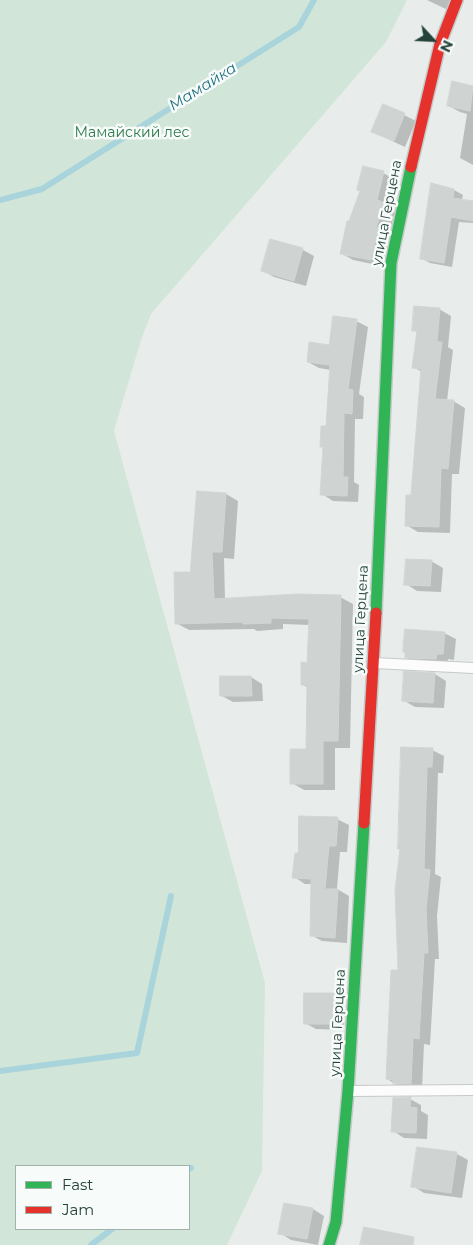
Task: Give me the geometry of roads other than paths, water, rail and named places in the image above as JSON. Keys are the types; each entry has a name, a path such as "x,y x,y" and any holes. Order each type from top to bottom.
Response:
{"street":[{"name":"улица Герцена","path":"329,1245 336,1222 348,1091 374,663 391,263 414,152 440,44 457,0"}],"lane":[{"path":"374,663 473,668"},
{"path":"348,1091 473,1090"}],"waterway":[{"name":"Мамайка","path":"0,200 42,189 299,27 314,0"},
{"path":"0,1071 137,1053 171,896"},
{"path":"91,1245 111,1230"}],"park label":[{"name":"Мамайский лес","path":"132,133"}]}
